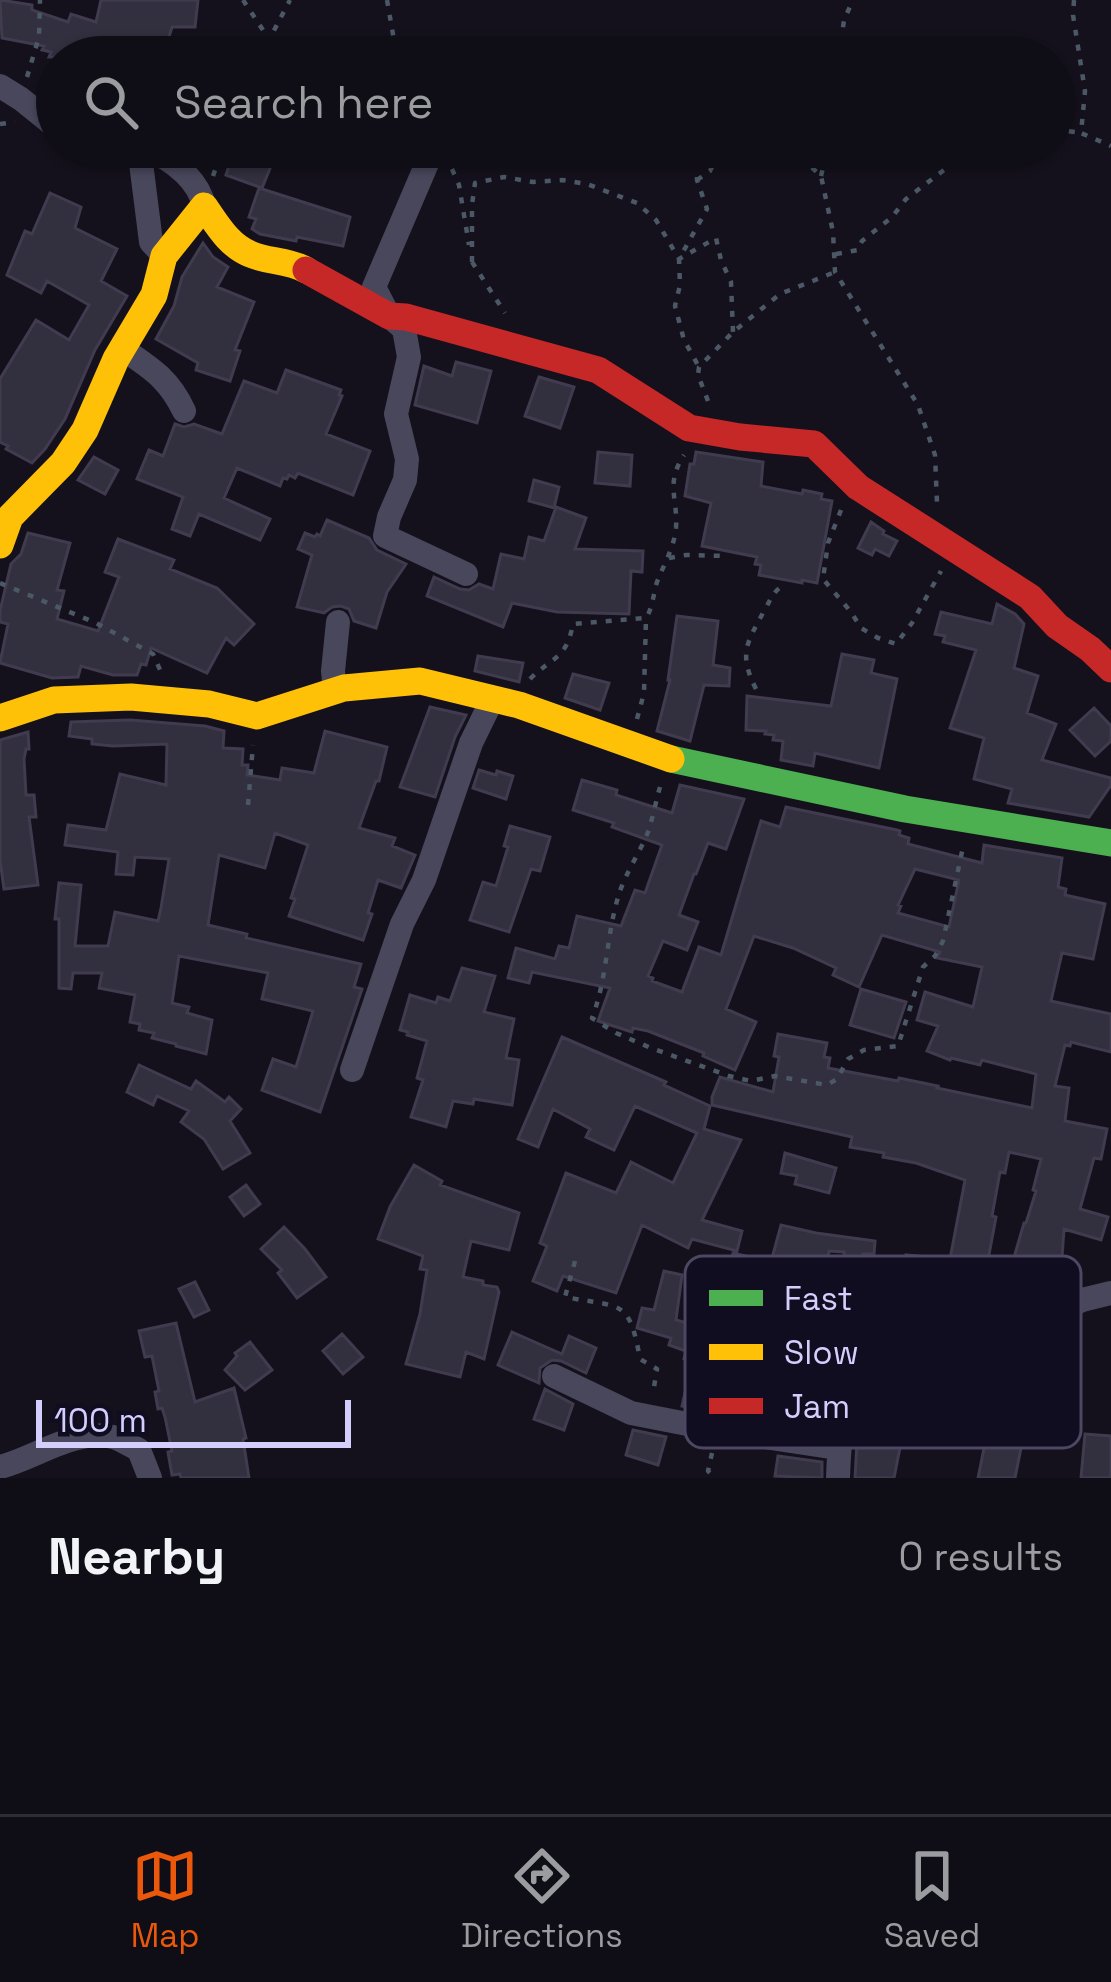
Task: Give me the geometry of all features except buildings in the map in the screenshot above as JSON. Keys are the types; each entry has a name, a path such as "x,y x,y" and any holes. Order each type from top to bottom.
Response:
{"street":[{"path":"10,92 36,112"},
{"path":"144,168 151,242 164,256"},
{"path":"178,168 201,193 204,206 231,243 252,255 295,264 404,329 410,357 396,414 407,459 386,536 466,574"},
{"path":"389,316 374,287 425,168"},
{"path":"0,545 5,515 63,463 74,446 154,295 164,256 204,206"},
{"path":"389,316 406,316 598,370 688,428 814,444 858,487 1030,597 1057,626 1111,668"},
{"path":"123,349 159,373 184,411"},
{"path":"335,691 338,622"},
{"path":"0,718 54,700 130,697 209,704 257,716 335,691 420,680 506,701 678,762 931,813 1111,842"},
{"path":"352,1070 471,742 506,701"},
{"path":"1081,1300 1111,1293"},
{"path":"554,1376 631,1413 685,1423"},
{"path":"0,1467 81,1436 112,1437 139,1450 150,1478"},
{"path":"838,1478 839,1448"}],"path":[{"path":"39,36 40,0"},
{"path":"243,0 267,36"},
{"path":"271,36 290,0"},
{"path":"387,0 393,36"},
{"path":"842,36 853,0"},
{"path":"1075,0 1073,15 1085,91 1081,133"},
{"path":"10,92 36,43"},
{"path":"1075,132 1111,146"},
{"path":"451,168 459,184 472,262 511,323"},
{"path":"679,260 707,208 697,168"},
{"path":"697,180 712,168"},
{"path":"812,168 821,176"},
{"path":"823,168 835,272 918,405 935,455 940,541 946,564 896,644 861,628 823,579 834,528 845,501 858,487"},
{"path":"836,254 859,250 862,241 906,199 947,168"},
{"path":"472,262 475,183 503,176 533,182 562,180 637,203 656,220 679,260 677,320 700,367"},
{"path":"679,260 716,238 731,282 733,332"},
{"path":"740,437 716,417 698,375 700,367 733,332 780,294 835,272"},
{"path":"626,743 644,694 646,618 676,532 671,484 700,430"},
{"path":"669,557 726,556"},
{"path":"0,583 96,622 152,653 180,702"},
{"path":"756,689 747,640 771,594 782,586"},
{"path":"506,701 558,658 569,644 573,624 646,618"},
{"path":"248,805 257,716"},
{"path":"678,762 662,777 650,828 620,889 592,1018 616,1033 751,1081 775,1076 827,1085 837,1079 848,1059 864,1050 898,1046 923,967 943,941 963,847 938,828 931,813"},
{"path":"575,1261 565,1297 621,1308 633,1322 640,1360 657,1370 650,1416"},
{"path":"708,1471 715,1478"}],"traffic: fast":[{"path":"671,759 905,809 1111,843"}],"traffic: slow":[{"path":"0,545 10,517 63,463 85,430 116,359 154,295 164,256 204,206 242,250 306,270"},
{"path":"0,718 54,700 131,697 209,704 257,716 344,688 420,681 519,705 671,759"}],"traffic: jam":[{"path":"306,270 389,316 598,370 689,428 814,444 858,487 1030,597 1057,626 1111,669"}]}
